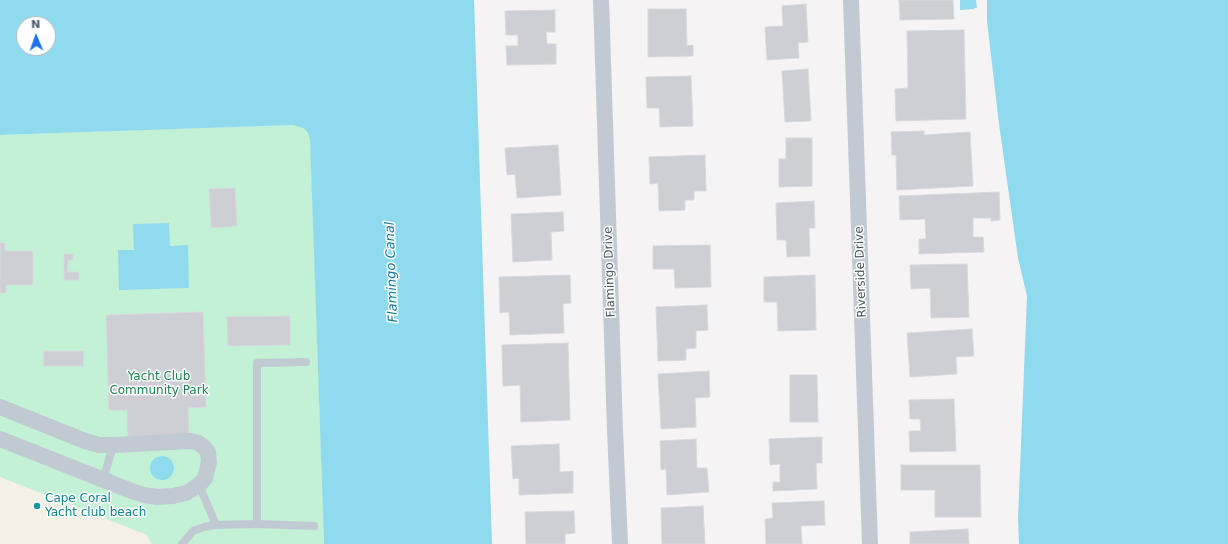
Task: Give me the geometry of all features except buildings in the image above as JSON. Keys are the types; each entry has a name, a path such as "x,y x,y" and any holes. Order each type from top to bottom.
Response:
{"street":[{"name":"Flamingo Drive","path":"601,0 620,544"},
{"name":"Riverside Drive","path":"851,0 870,544"},
{"path":"0,407 84,441 99,445 113,446 191,441 204,447 208,452 209,462 205,478 199,485 186,493 157,497 136,492 103,480 0,439"}],"lane":[{"path":"257,524 257,363 306,362"},
{"path":"103,480 113,446"},
{"path":"199,485 216,525"},
{"path":"182,544 193,531 216,525 257,524 314,526"}],"green space":[{"name":"Yacht Club Community Park","path":"310,124 324,544 0,544 0,135"}],"sand":[{"name":"Cape Coral Yacht club beach","path":"0,477 147,535 152,544 0,544"}],"water":[{"name":"Flamingo Canal","path":"0,0 474,0 492,544 324,544 310,139 304,128 293,125 0,135"},
{"path":"960,0 976,0 977,8 960,10"},
{"path":"987,0 1228,0 1228,544 1019,544 1018,518 1027,296 1018,258 999,124 987,21"},
{"path":"169,223 170,246 188,245 189,288 119,290 118,250 134,250 133,224"},
{"path":"162,456 167,457 173,463 173,473 167,479 162,480 157,479 151,473 150,468 151,463 157,457"}],"place":[{"name":"Cape Coral Yacht club beach","path":"37,506"}]}
